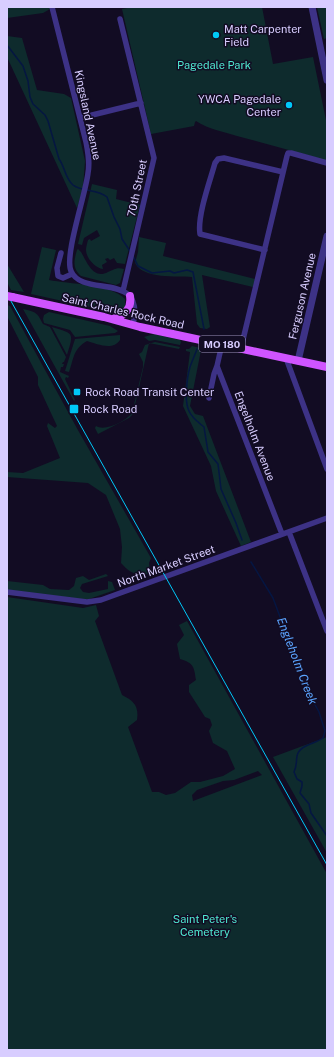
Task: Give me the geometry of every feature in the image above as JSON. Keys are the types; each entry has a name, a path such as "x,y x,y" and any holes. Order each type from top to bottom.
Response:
{"main road":[{"path":"113,320 122,316 130,308 131,301 126,294"},
{"name":"Saint Charles Rock Road","path":"7,296 327,367"}],"street":[{"name":"Kingsland Avenue","path":"52,7 80,118 89,163 86,187 69,258 72,274"},
{"path":"312,7 327,80"},
{"name":"70th Street","path":"120,19 154,161 134,246 126,294"},
{"path":"80,118 141,104"},
{"path":"241,348 288,153 327,163"},
{"path":"264,250 200,234 199,227 206,196 215,163 218,159 224,158 283,172"},
{"name":"Ferguson Avenue","path":"298,361 327,236"},
{"path":"61,253 57,268 58,276 63,278 72,274 82,281 126,294 135,308 136,316 134,325"},
{"path":"209,398 222,344"},
{"path":"286,358 327,469"},
{"name":"Engelholm Avenue","path":"217,366 282,534"},
{"name":"North Market Street","path":"7,592 92,602 108,598 327,518"},
{"path":"290,532 327,631"}],"green space":[{"path":"7,7 50,7 50,9 43,13 7,18"},
{"name":"Pagedale Park","path":"133,7 262,7 273,64 313,57 327,125 327,161 216,130 196,121 194,126 151,134 122,9"},
{"path":"317,7 327,7 327,38 324,39"},
{"path":"7,36 22,38 37,90 64,94 71,98 85,161 83,188 77,208 7,57"},
{"path":"92,184 117,190 116,199 140,205 125,264 117,263 114,258 110,260 108,258 105,259 107,262 102,265 103,269 97,267 92,262 86,253 86,247 88,240 90,239 91,241 100,236 97,230 84,238 82,245 78,244"},
{"path":"139,237 166,243 163,256 255,279 253,287 202,275 210,327 207,329 200,328 197,324 192,277 161,276 145,272 139,268 135,263 138,252"},
{"path":"42,247 56,250 49,280 89,285 110,290 125,299 125,307 119,311 108,311 31,294"},
{"path":"78,249 91,269 98,274 103,274 118,268 124,269 120,283 116,285 81,276 76,270 74,264"},
{"path":"7,264 24,292 11,290 7,282"},
{"path":"7,305 10,306 79,432 151,558 149,563 150,573 141,575 134,573 121,563 122,547 120,529 106,495 88,483 7,477 7,472 23,473 60,458 47,426 48,423 55,428 57,426 38,385 38,377 7,316"},
{"path":"23,309 36,313 43,324 50,327 66,357 60,372 69,376 65,379 75,400 74,401"},
{"path":"49,312 110,326 118,331 115,333 75,337 70,330 44,323 44,315"},
{"path":"52,327 65,331 70,335 71,342 67,355"},
{"path":"154,334 180,340 180,345 155,340 149,341 144,337"},
{"path":"120,335 120,340 117,343 109,346 87,341 82,344 76,351 69,372 65,371 75,339"},
{"path":"155,342 180,347 179,349 151,343"},
{"path":"149,344 133,414 129,418 98,434 95,428 96,426 105,428 110,427 125,419 132,413 143,367 143,362 139,354 142,352 145,345"},
{"path":"192,346 208,350 208,352 201,350 190,406 195,414 203,416 251,542 241,546 216,491 211,466 183,406 190,352 186,351 186,349 189,349"},
{"path":"106,574 108,576 82,584 80,588 83,592 89,593 108,589 108,581 112,582 115,590 89,599 7,590 7,581 43,585 50,589 69,590 74,586 76,578 83,576 89,580"},
{"name":"Saint Peter's Cemetery","path":"7,597 83,608 96,605 99,616 95,621 122,695 130,699 135,704 137,711 137,720 128,727 152,792 159,792 166,795 175,793 191,782 200,782 223,776 235,769 227,751 213,743 209,731 212,725 210,719 205,717 189,692 189,685 196,680 195,672 191,664 180,659 177,644 184,635 179,625 187,621 327,874 327,1050 7,1050","holes":["258,771 262,775 193,801 192,795 197,790 223,781 234,780"]},
{"path":"327,737 327,853 273,757"}],"waterway":[{"name":"Engleholm Creek","path":"7,45 23,66 28,81 30,97 33,104 45,115 48,121 59,159 68,179 73,185 81,189 103,194 107,197 120,229 122,239 130,251"},
{"name":"Engleholm Creek","path":"133,256 138,266 152,273 170,271 174,273 187,270 193,272 204,329"},
{"name":"Engleholm Creek","path":"197,349 188,377 186,389 187,407 195,420 204,427 208,452 218,464 221,489 242,540"},
{"name":"Engleholm Creek","path":"251,562 273,598 308,692 319,712 325,731 323,738 304,747 298,752 294,772 297,779 302,782 300,793 309,804 311,813 327,836"}],"tram line":[{"path":"7,294 327,865"}],"place":[{"name":"Matt Carpenter Field","path":"216,35"},
{"name":"YWCA Pagedale Center","path":"289,105"},
{"name":"Rock Road Transit Center","path":"77,392"},
{"name":"Rock Road","path":"74,409"}]}
